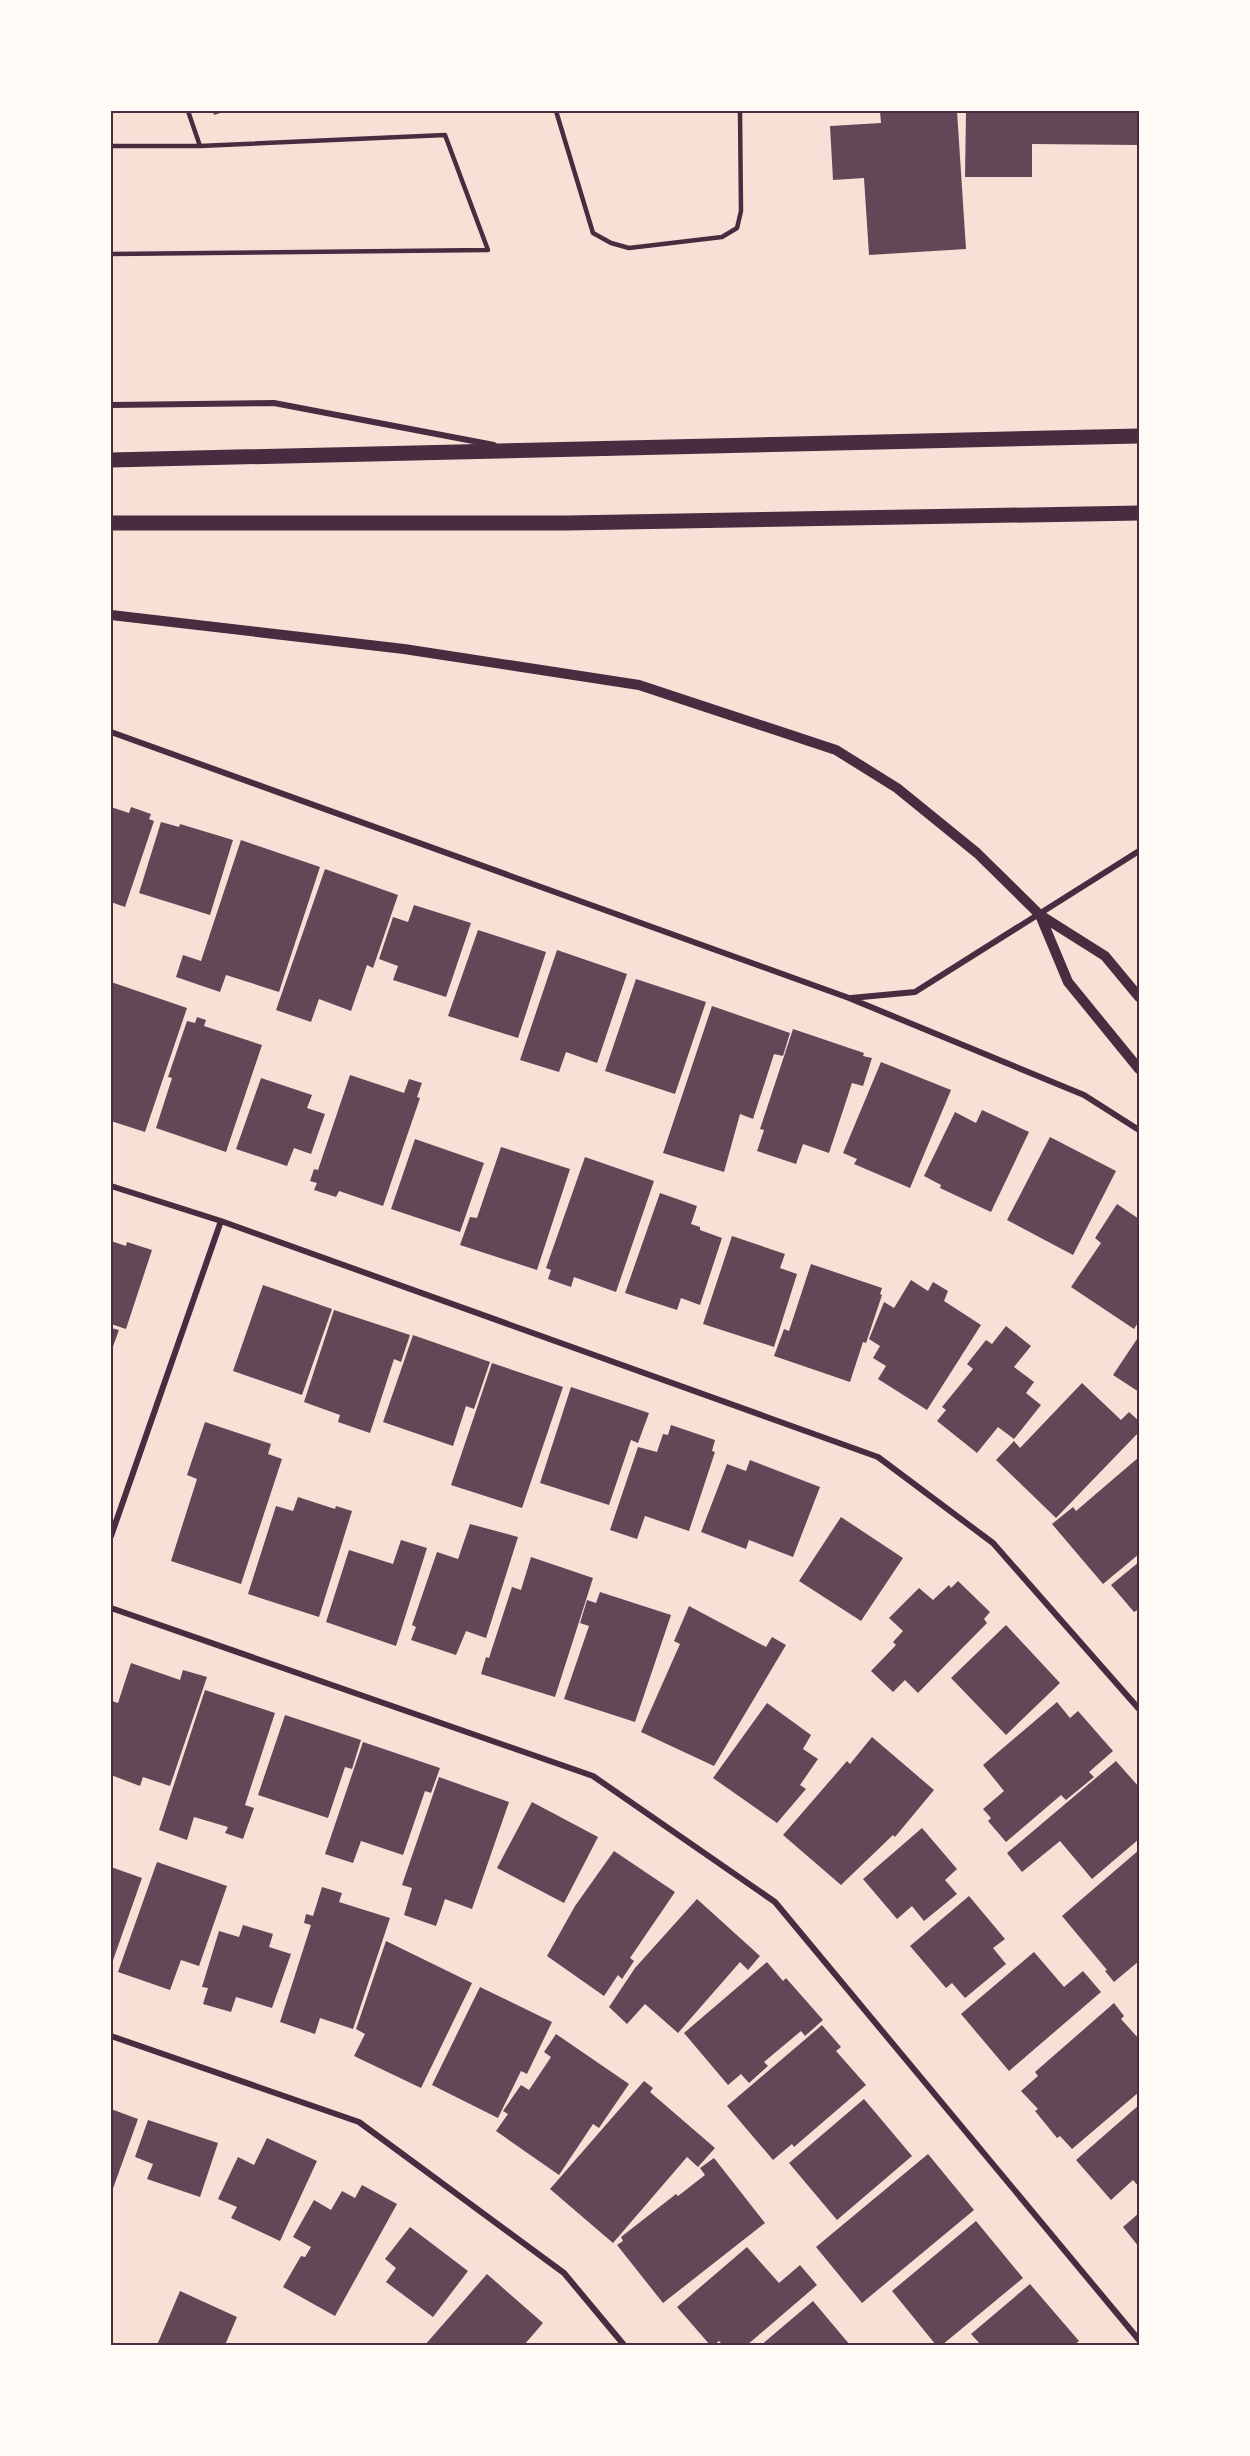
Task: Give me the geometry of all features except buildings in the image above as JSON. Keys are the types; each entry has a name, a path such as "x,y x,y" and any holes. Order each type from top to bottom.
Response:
{"main road":[{"path":"111,460 1139,436"},
{"path":"111,523 567,523 1139,513"}],"street":[{"path":"111,405 274,403 522,450"},
{"path":"111,615 404,649 639,685 836,750 897,788 976,853 1040,915 1105,956 1139,997"},
{"path":"111,732 849,998 1084,1095 1139,1130"},
{"path":"849,998 915,992 1139,851"},
{"path":"1040,915 1068,982 1139,1069"},
{"path":"111,1186 220,1221 878,1457 993,1543 1139,1709"},
{"path":"111,1536 220,1221"},
{"path":"111,1608 592,1776 775,1902 1139,2340"},
{"path":"111,2036 359,2122 564,2273 624,2345"}],"lane":[{"path":"188,111 200,146"},
{"path":"556,111 593,233 611,243 629,248 722,237 737,228 741,211 740,111"},
{"path":"111,146 200,146 445,135 488,250 111,254"}]}
